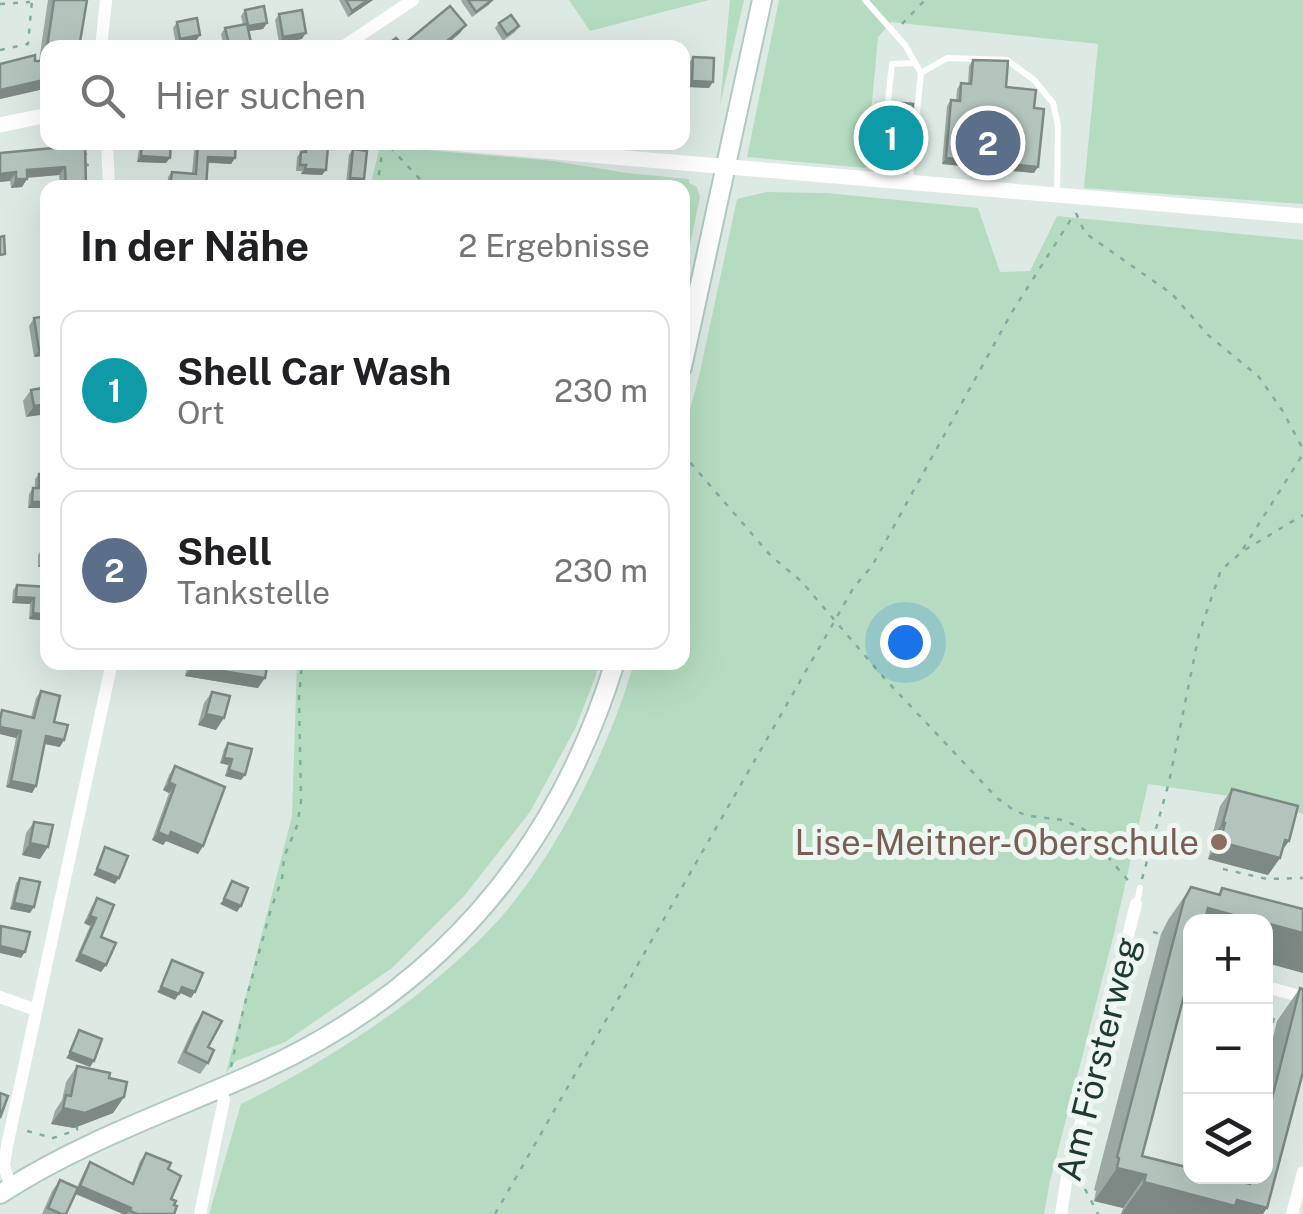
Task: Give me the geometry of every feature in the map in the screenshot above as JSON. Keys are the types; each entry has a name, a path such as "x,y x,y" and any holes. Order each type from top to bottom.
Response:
{"main road":[{"path":"690,331 762,0"},
{"path":"6,1190 55,1161 296,1054 374,1007 438,954 473,920 528,849 564,790 602,706 613,670"}],"street":[{"path":"102,40 106,0"},
{"path":"353,40 413,0"},
{"path":"0,126 40,112"},
{"path":"108,150 108,180"},
{"path":"527,150 1058,195 1076,204 1303,216"},
{"path":"6,1190 4,1166 11,1127 110,670"},
{"name":"Am Försterweg","path":"1061,1214 1136,904"},
{"path":"1273,989 1303,997"},
{"path":"0,997 36,1010"},
{"path":"200,1214 226,1086"},
{"path":"1292,1214 1303,1172"}],"lane":[{"path":"865,0 906,45 922,72 912,134 914,161 910,181"},
{"path":"922,72 947,58 1007,60 1034,80 1053,103 1058,125 1058,195"},
{"path":"914,161 889,159 883,149 892,64 916,64"},
{"path":"1136,904 1140,888"}],"path":[{"path":"893,32 925,0"},
{"path":"0,4 32,1 28,44 0,50"},
{"path":"84,150 86,166 96,166"},
{"path":"377,180 382,150"},
{"path":"393,150 421,180"},
{"path":"1076,204 1085,232 1172,294 1208,335 1259,377 1282,410 1303,452 1242,550"},
{"path":"496,1214 854,587 872,566 1076,204"},
{"path":"690,462 771,556 800,581 996,798 1014,811 1063,820 1085,830 1132,885 1140,888 1169,782 1199,634 1221,570 1242,550 1303,515"},
{"path":"226,1086 244,1007 282,880 284,857 297,826 301,801 301,670"},
{"path":"1223,868 1267,879 1303,878"},
{"path":"1153,932 1161,934"},
{"path":"1273,1022 1274,1018 1288,1021"},
{"path":"11,1127 54,1138 77,1127"},
{"path":"1085,1190 1098,1214"}],"green space":[{"path":"569,0 709,0 590,31"},
{"path":"730,0 744,0 720,105"},
{"path":"779,0 1303,0 1303,204 1084,188 1098,44 891,22 878,37 866,168 747,157"},
{"path":"379,150 553,161 689,179 689,180 372,180"},
{"path":"690,184 697,187 700,197 690,245"},
{"path":"766,192 827,193 978,208 1000,272 1030,271 1057,216 1303,240 1303,814 1256,800 1148,784 1044,1214 209,1214 241,1104 373,1027 435,980 490,929 557,839 610,732 632,670 690,670 690,410 737,199"},
{"path":"297,670 597,670 575,729 530,812 465,895 392,968 285,1042 236,1061 226,1073 292,816"}],"building":[{"path":"54,0 87,0 80,40 48,40"},
{"path":"346,0 368,0 352,11"},
{"path":"468,0 492,0 476,12"},
{"path":"264,6 267,23 248,26 245,10"},
{"path":"450,6 466,25 448,40 409,40"},
{"path":"302,10 306,33 283,37 279,14"},
{"path":"511,15 519,26 507,35 499,23"},
{"path":"197,18 200,35 180,39 177,22"},
{"path":"247,24 250,40 228,40 225,28"},
{"path":"35,55 35,61 40,61 40,81 0,90 0,64"},
{"path":"693,57 714,58 713,82 692,81"},
{"path":"973,60 1008,61 1006,87 1036,90 1034,108 1044,109 1038,167 946,158 951,100 960,101 961,83 971,84"},
{"path":"902,103 913,104 910,145 894,142"},
{"path":"85,150 86,180 66,180 65,167 27,170 27,179 16,179 16,172 0,174 0,153"},
{"path":"141,150 170,150 170,158 141,156"},
{"path":"198,150 236,150 235,158 208,157 207,180 171,180 172,172 196,174"},
{"path":"328,150 326,170 300,165 301,152"},
{"path":"353,150 367,151 364,179 350,178"},
{"path":"4,236 5,254 0,255 0,237"},
{"path":"40,317 40,350 39,350 34,318"},
{"path":"40,388 40,405 34,406 31,390"},
{"path":"40,474 40,502 32,502 33,488 39,488"},
{"path":"17,585 40,586 40,614 33,613 34,598 16,597"},
{"path":"216,670 266,670 265,678"},
{"path":"41,691 60,696 54,722 68,725 64,740 46,736 36,786 11,781 21,731 0,727 0,720 2,710 34,718"},
{"path":"212,692 230,696 224,718 206,714"},
{"path":"228,743 252,749 245,775 229,770 232,759 224,758"},
{"path":"175,766 225,787 203,846 171,832 169,837 158,832 175,785 169,782"},
{"path":"1232,789 1298,806 1280,858 1220,842"},
{"path":"34,822 53,825 48,847 30,843"},
{"path":"105,847 128,856 119,878 97,869"},
{"path":"20,878 40,882 34,907 14,903"},
{"path":"232,881 248,888 241,906 224,899"},
{"path":"1191,887 1220,895 1222,888 1303,909 1303,933 1273,925 1273,914 1229,914 1208,908 1206,914 1183,914 1183,1000 1142,1156 1183,1166 1183,1184 1273,1184 1273,1094 1300,988 1303,989 1303,1072 1267,1208 1237,1200 1235,1206 1144,1182 1146,1175 1117,1168 1184,900"},
{"path":"97,898 114,905 101,937 116,943 106,965 80,954 96,918 90,916"},
{"path":"1,926 30,932 25,952 0,946"},
{"path":"172,960 203,973 195,992 182,987 179,994 161,987"},
{"path":"203,1012 222,1021 208,1047 214,1050 208,1063 185,1052"},
{"path":"79,1030 102,1039 94,1061 70,1052"},
{"path":"77,1066 110,1073 109,1078 127,1082 124,1097 85,1113 63,1108 66,1095 71,1096"},
{"path":"0,1093 8,1096 0,1118"},
{"path":"146,1153 171,1163 168,1169 181,1176 171,1199 177,1206 174,1214 137,1214 80,1186 90,1162 133,1184"},
{"path":"60,1180 78,1188 66,1214 48,1208"}],"place":[{"name":"Shell Car Wash","path":"891,138"},
{"name":"Shell","path":"988,143"},
{"name":"Lise-Meitner-Oberschule","path":"1219,842"}]}
